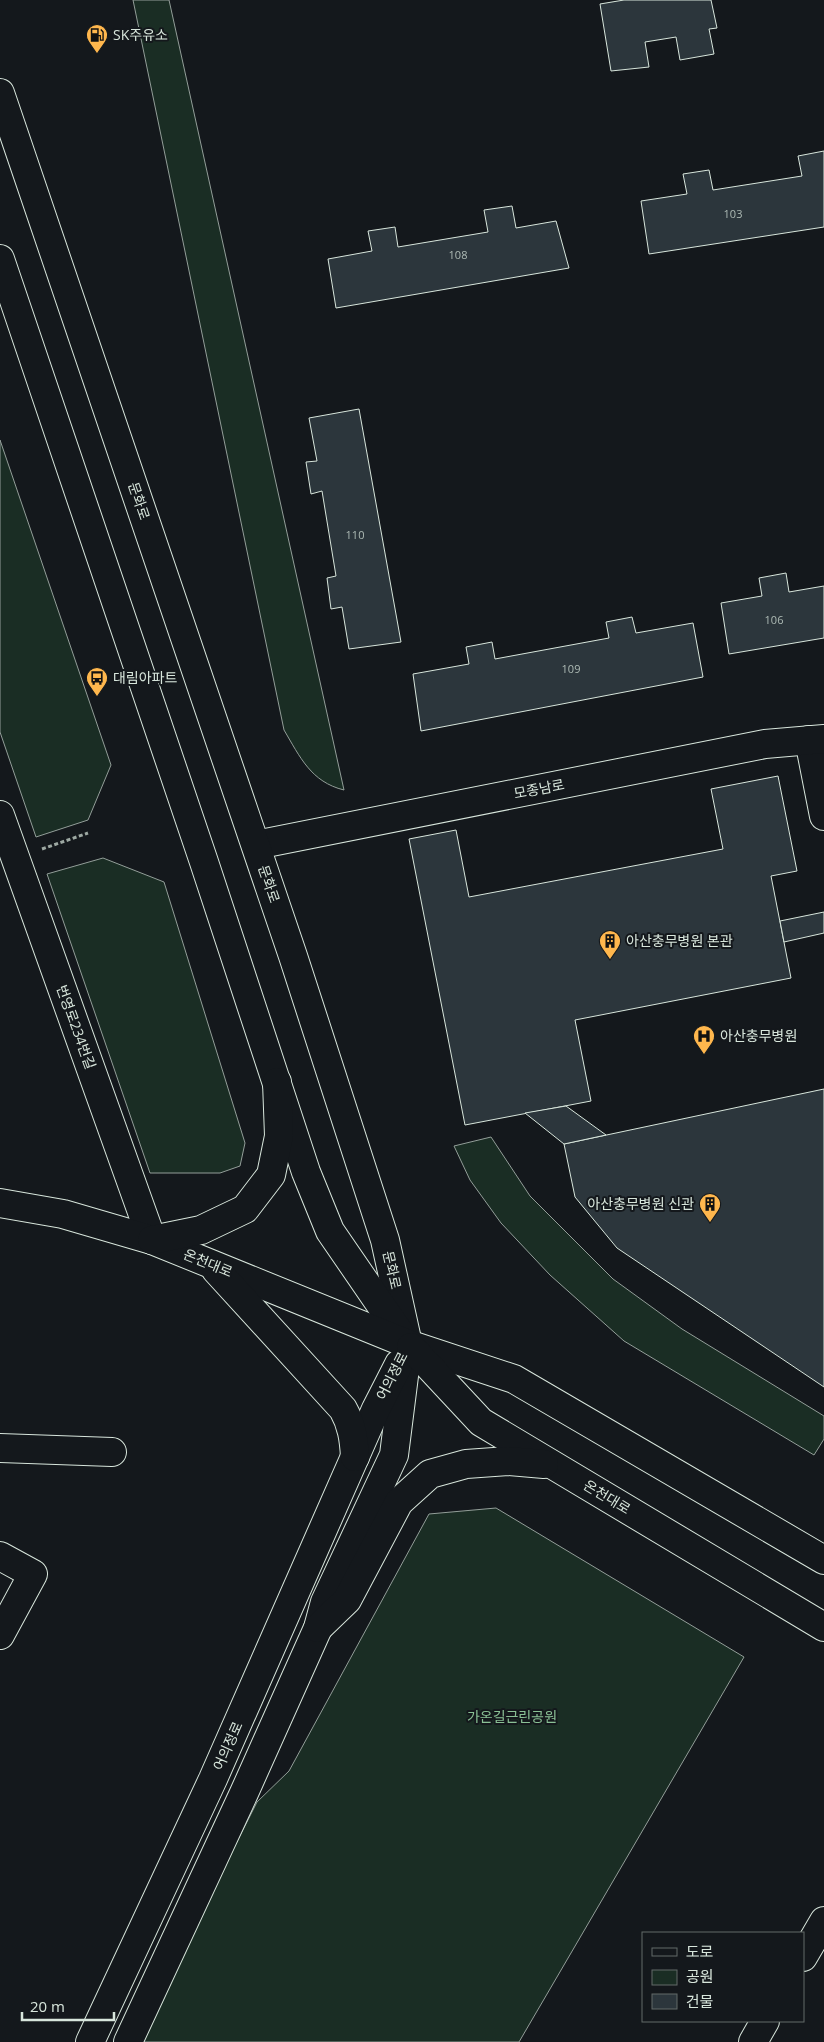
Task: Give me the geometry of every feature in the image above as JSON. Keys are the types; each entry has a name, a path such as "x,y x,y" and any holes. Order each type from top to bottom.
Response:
{"main road":[{"name":"문화로","path":"0,93 256,845 385,1240 408,1344"},
{"name":"문화로","path":"3,274 306,1172 330,1231 408,1344"},
{"name":"모종남로","path":"256,845 765,744 816,739"},
{"path":"816,739 824,816"},
{"name":"번영로234번길","path":"0,814 152,1240"},
{"path":"152,1240 201,1230 245,1209 271,1175 279,1136 277,1082"},
{"name":"온천대로","path":"0,1203 62,1214 152,1240 408,1344 514,1379 824,1560"},
{"path":"210,1264 343,1409 351,1422 355,1457"},
{"name":"온천대로","path":"408,1344 481,1422 824,1627"},
{"name":"어의정로","path":"90,2042 213,1778 376,1409 408,1344"},
{"name":"어의정로","path":"128,2042 244,1793 318,1628 325,1602 394,1455 408,1344"},
{"path":"0,1448 112,1452"},
{"path":"318,1628 347,1600 399,1502 430,1474 466,1464 508,1461 553,1465"},
{"path":"0,1556 34,1574 0,1635"},
{"path":"753,2042 764,2022"}],"path":[{"path":"16,859 88,834"}],"green space":[{"path":"133,0 169,0 344,790 323,781 315,775 301,759 284,730"},
{"path":"0,440 111,765 88,820 36,837 0,732"},
{"path":"103,858 164,882 245,1143 240,1166 220,1173 150,1173 47,874"},
{"path":"491,1137 530,1196 613,1279 682,1329 824,1416 824,1439 814,1455 624,1341 550,1275 501,1223 470,1180 454,1146"},
{"name":"가온길근린공원","path":"496,1508 744,1657 519,2042 136,2042 257,1802 289,1771 429,1514"}],"building":[{"path":"624,0 711,0 717,28 709,29 714,54 680,60 676,37 645,42 649,67 611,71 600,4"},
{"path":"824,151 824,227 649,254 641,201 687,194 683,174 709,170 713,190 802,176 798,156"},
{"path":"512,206 516,228 556,221 569,268 336,308 328,259 372,251 368,231 395,227 398,247 488,232 484,210"},
{"path":"359,409 401,642 349,649 342,607 331,609 327,578 336,576 322,491 311,494 306,462 317,461 309,418"},
{"path":"786,573 789,592 824,586 824,638 729,654 721,603 762,596 759,578"},
{"path":"632,617 636,633 693,623 703,677 421,731 413,674 469,664 466,647 492,642 495,659 609,638 606,622"},
{"name":"아산충무병원 본관","path":"778,776 797,871 771,876 791,978 575,1020 591,1101 465,1125 409,839 456,830 469,897 723,849 711,789"},
{"path":"824,912 824,933 784,942 780,921"},
{"name":"아산충무병원 신관","path":"824,1089 824,1387 617,1248 575,1197 564,1144"},
{"path":"566,1106 606,1135 564,1144 525,1113"}],"place":[{"name":"SK주유소","path":"97,54"},
{"name":"대림아파트","path":"97,697"},
{"name":"아산충무병원 본관","path":"610,960"},
{"name":"아산충무병원","path":"704,1055"},
{"name":"아산충무병원 신관","path":"710,1223"}]}
